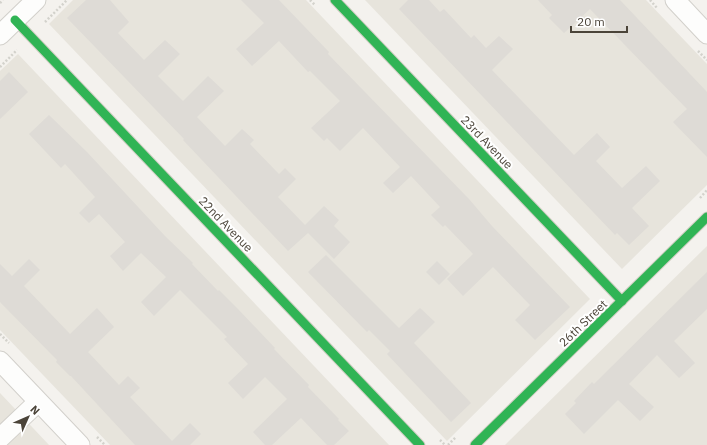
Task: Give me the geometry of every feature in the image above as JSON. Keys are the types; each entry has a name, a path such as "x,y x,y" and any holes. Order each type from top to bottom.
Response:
{"street":[{"path":"0,35 36,0"},
{"name":"23rd Avenue","path":"335,0 622,301"},
{"path":"675,0 707,34"},
{"name":"22nd Avenue","path":"15,20 420,445"},
{"name":"26th Street","path":"475,445 707,217"},
{"path":"0,361 80,445"},
{"path":"0,438 38,402"}],"path":[{"path":"44,23 68,0"},
{"path":"0,67 22,45"}],"shaded area":[{"path":"73,0 306,0 590,299 447,441 49,24"},
{"path":"365,0 646,0 707,64 707,185 622,269"},
{"path":"18,54 389,445 110,445 0,330 0,71"},
{"path":"707,246 707,445 505,445"},
{"path":"0,393 49,445 0,445"}],"building":[{"path":"86,0 110,0 129,22 118,33 144,60 165,40 180,54 158,76 183,101 208,76 224,91 197,117 225,146 242,129 254,140 250,144 279,174 285,168 296,179 278,197 305,225 324,206 339,220 334,226 350,242 334,259 308,233 288,251 183,140 184,139 67,18"},
{"path":"241,0 279,0 329,52 328,54 469,199 492,226 570,307 535,340 515,320 530,305 493,267 463,296 447,279 473,254 445,225 443,227 431,215 440,207 411,176 393,193 383,183 400,167 363,128 340,151 327,138 324,141 311,128 340,101 310,71 308,72 279,41 252,66 236,49 264,23"},
{"path":"408,0 429,0 440,12 444,9 471,38 474,35 486,48 499,36 513,49 492,70 574,155 597,133 610,147 596,161 622,188 646,166 660,181 632,208 649,226 629,245 617,233 615,235 399,9"},
{"path":"538,0 620,0 707,92 707,157 673,122 687,109 590,9 564,33 549,18 552,15"},
{"path":"9,72 28,92 0,119 0,81"},
{"path":"49,115 87,152 218,291 219,290 238,309 339,419 338,420 349,431 334,445 327,445 301,418 272,445 265,445 253,432 287,399 265,377 243,399 228,383 248,364 224,339 227,337 180,290 154,316 141,302 166,277 141,253 123,271 110,256 125,242 99,214 89,223 79,213 95,197 65,164 61,168 29,134"},
{"path":"326,255 399,328 420,308 435,322 414,343 471,403 451,422 387,354 390,351 369,330 367,332 308,272"},
{"path":"29,259 40,270 24,286 70,334 97,308 114,327 88,352 119,385 128,376 140,388 130,397 172,441 190,423 201,434 190,445 135,445 71,376 56,362 57,360 0,302 0,264 12,276"},
{"path":"437,261 450,274 439,285 426,272"},
{"path":"707,272 707,309 674,341 695,363 679,378 657,355 629,384 654,407 640,421 618,400 584,434 565,414 576,403 574,401 592,382 594,384"}],"traffic: fast":[{"path":"335,0 622,301"},
{"path":"15,20 420,445"},
{"path":"475,445 707,217"}]}
